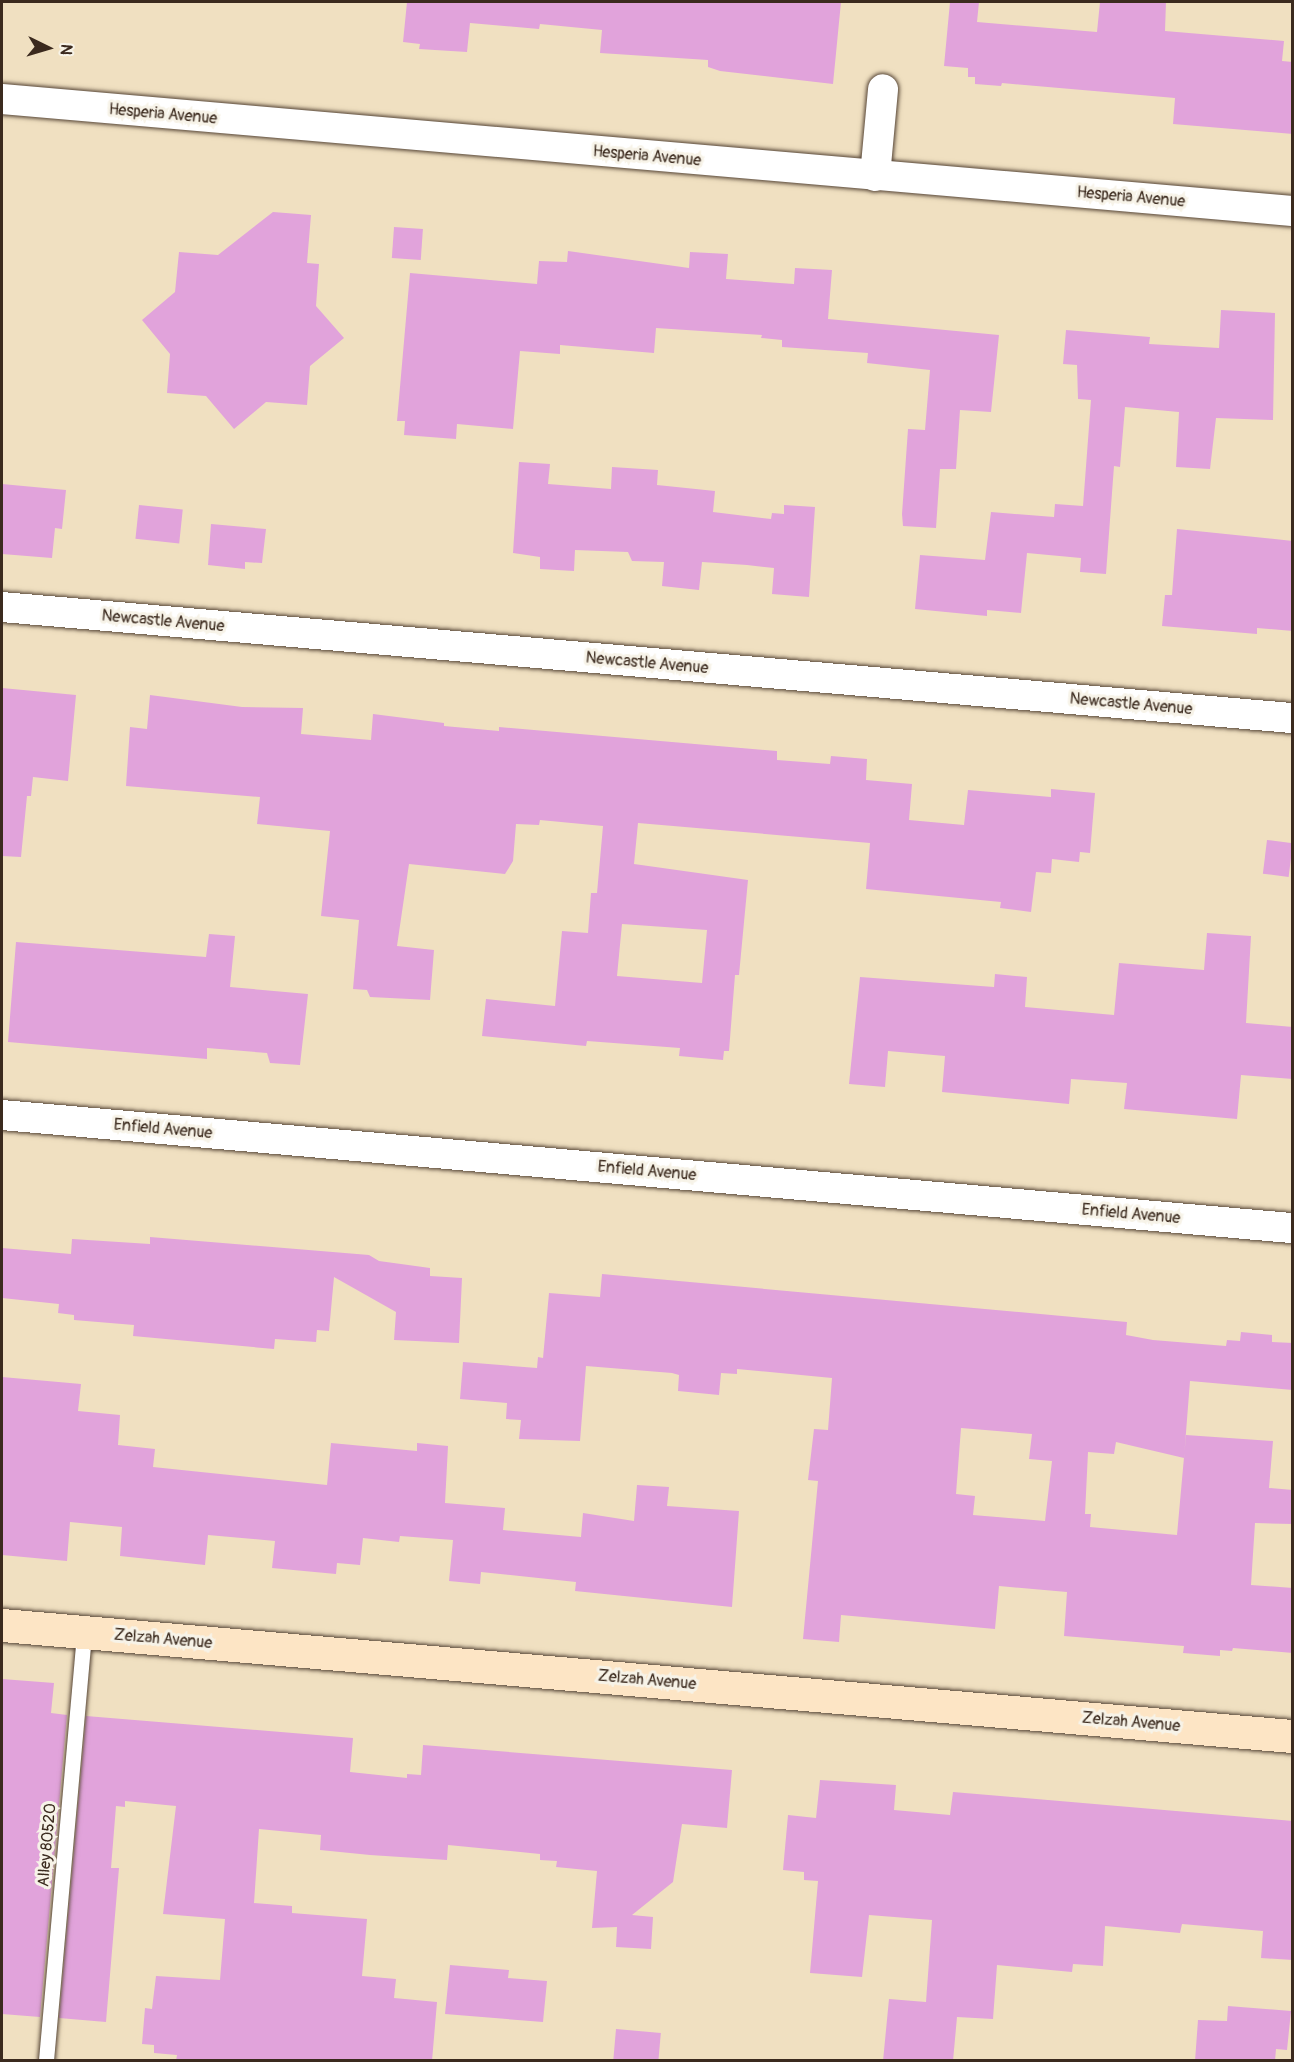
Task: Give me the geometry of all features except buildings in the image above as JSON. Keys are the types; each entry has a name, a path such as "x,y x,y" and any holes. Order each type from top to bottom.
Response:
{"street":[{"path":"875,176 883,89"},
{"name":"Hesperia Avenue","path":"2,99 875,176 1293,210"},
{"name":"Newcastle Avenue","path":"2,607 1293,718"},
{"name":"Enfield Avenue","path":"2,1115 1293,1228"},
{"name":"Zelzah Avenue","path":"2,1625 1293,1736"}],"lane":[{"name":"Alley 80520","path":"46,2061 84,1632"}]}
